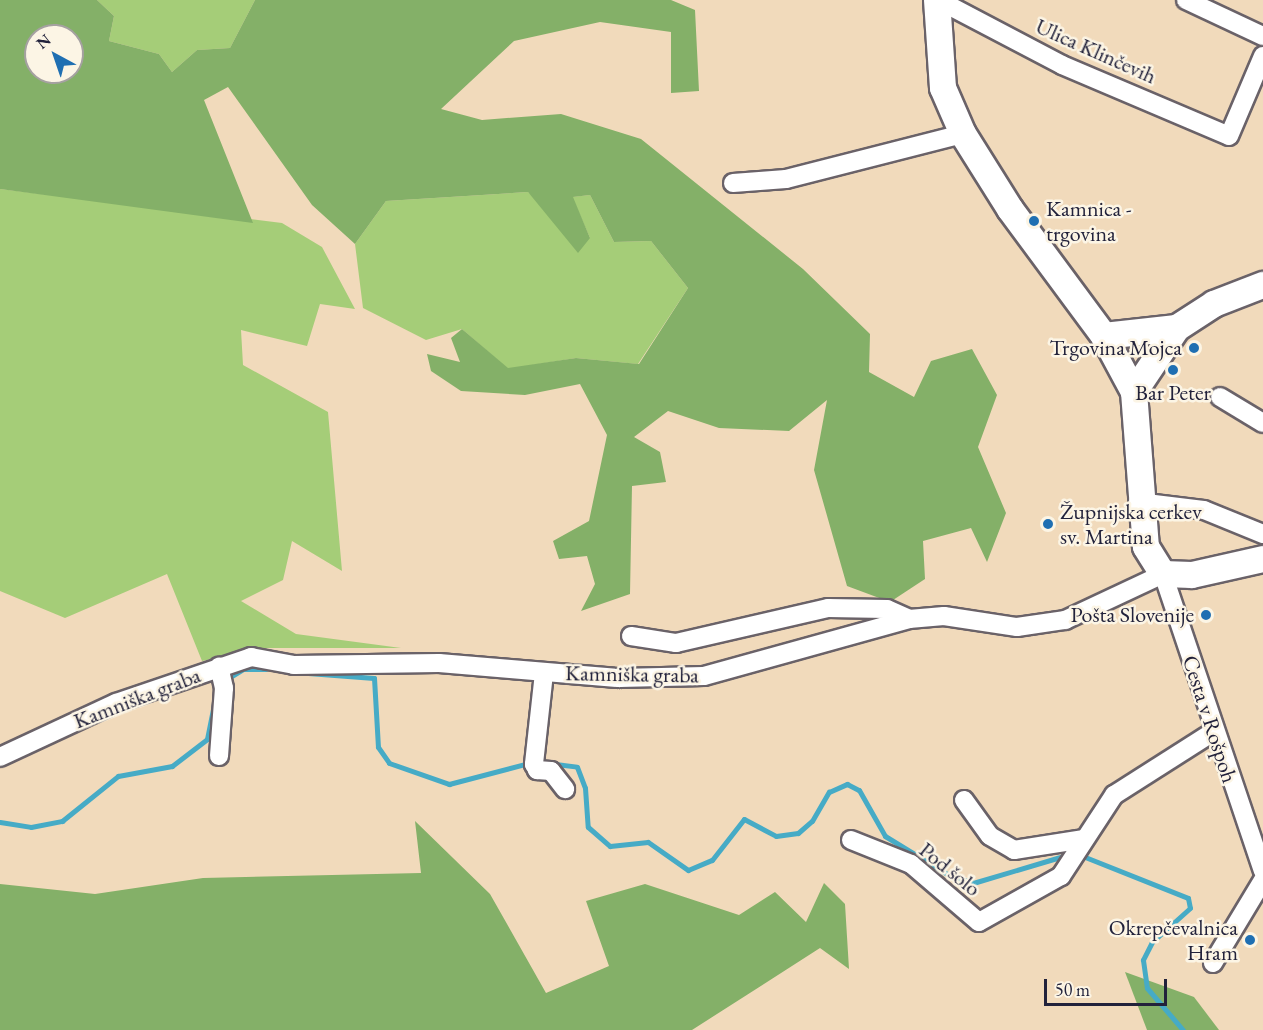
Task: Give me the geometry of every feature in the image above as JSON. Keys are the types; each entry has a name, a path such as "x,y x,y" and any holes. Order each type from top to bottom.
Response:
{"street":[{"path":"1186,0 1263,36"},
{"path":"941,2 943,88 963,134 1010,209 1104,336 1134,392 1177,328 1214,304 1263,285"},
{"name":"Ulica Klinčevih","path":"941,2 1062,64 1229,136 1263,56"},
{"path":"733,183 786,179 963,134"},
{"path":"1104,336 1177,328"},
{"name":"Cesta v Rošpoh","path":"1134,392 1141,535 1162,574 1213,732 1263,871"},
{"path":"1220,397 1263,423"},
{"path":"1138,502 1204,510 1263,534"},
{"name":"Kamniška graba","path":"0,758 116,703 222,676 250,657 294,664 439,663 544,673 704,676 909,619 944,616 999,626 1038,625 1065,620 1162,574 1192,575 1263,559"},
{"path":"631,636 686,641 828,608 887,609 909,619"},
{"path":"544,673 535,759 537,771 550,771 565,789"},
{"path":"219,756 222,676"},
{"name":"Pod šolo","path":"851,840 911,864 979,922 1041,890 1080,849 1114,795 1213,732"},
{"path":"964,800 990,836 1014,850 1080,849"},
{"path":"1213,963 1263,880"}],"green space":[{"path":"0,0 97,0 114,16 109,41 159,54 172,72 197,50 230,48 255,0 671,0 695,10 699,91 671,93 671,32 600,22 514,41 441,109 482,120 561,114 641,139 803,269 870,334 869,372 914,397 931,361 972,349 997,395 978,447 1006,513 987,562 971,528 923,541 925,579 890,602 847,586 814,470 827,400 789,431 719,428 668,411 634,437 660,452 666,482 632,486 630,594 581,611 595,584 587,556 559,559 553,541 589,521 607,435 580,384 525,395 461,391 431,371 427,354 460,362 451,338 462,329 508,368 576,358 639,364 688,288 651,241 614,242 590,195 573,197 590,238 578,253 528,192 386,201 355,244 312,205 228,87 204,100 253,223 0,189"},
{"path":"97,0 255,0 230,48 197,50 172,72 159,54 109,41 114,16"},
{"path":"0,189 282,223 322,247 355,309 320,304 307,346 241,330 243,365 328,412 342,571 292,541 283,580 241,601 296,634 401,648 262,648 202,661 167,574 65,618 0,591"},
{"path":"528,192 590,238 572,197 590,195 614,242 651,241 688,288 638,364 576,358 508,369 462,329 426,340 363,308 355,244 386,201"},
{"path":"415,821 490,894 546,993 609,966 586,901 645,884 739,915 775,892 806,922 824,883 845,904 849,969 820,948 692,1030 0,1030 0,884 95,894 203,878 421,873"},
{"path":"1125,972 1194,997 1219,1030 1147,1030"}],"waterway":[{"path":"225,680 243,669 266,669"},
{"path":"308,673 374,678 378,747 389,763 449,784 529,763"},
{"path":"0,822 31,827 62,821 118,776 172,766 207,739 217,689"},
{"path":"539,762 577,767 585,788 588,827 610,846 648,842 688,870 712,860 744,819 776,836 798,833 812,821 829,792 847,784 859,790 885,836 949,875 973,883 1067,855"},
{"path":"1080,855 1188,898 1190,908 1152,942 1143,960 1147,988 1183,1030"}],"place":[{"name":"Kamnica - trgovina","path":"1034,221"},
{"name":"Trgovina Mojca","path":"1194,348"},
{"name":"Bar Peter","path":"1173,370"},
{"name":"Župnijska cerkev sv. Martina","path":"1048,524"},
{"name":"Pošta Slovenije","path":"1206,615"},
{"name":"Okrepčevalnica Hram","path":"1250,940"}]}
